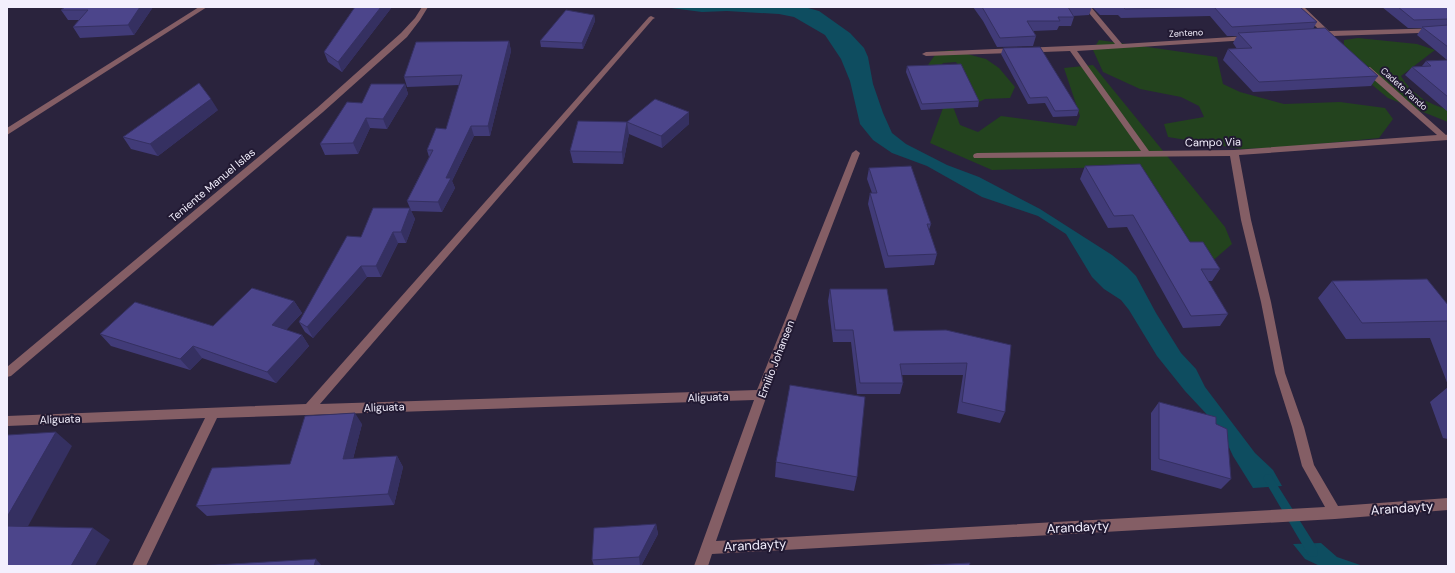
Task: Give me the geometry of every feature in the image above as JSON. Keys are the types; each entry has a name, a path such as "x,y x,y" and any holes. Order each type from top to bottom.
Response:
{"street":[{"path":"7,132 204,7"},
{"name":"Teniente Manuel Islas","path":"7,373 320,110 404,36 418,20 425,7"},
{"path":"1087,7 1120,46"},
{"path":"1300,7 1339,44"},
{"path":"309,409 651,18"},
{"path":"1311,35 1448,30"},
{"name":"Zenteno","path":"926,54 1072,49 1255,38"},
{"path":"1072,49 1147,154"},
{"name":"Cadete Pando","path":"1362,65 1446,137"},
{"name":"Campo Via","path":"977,156 1234,153 1446,137"},
{"name":"Emilio Johansen","path":"701,566 761,395 856,153"},
{"path":"1234,153 1246,220 1266,302 1280,373 1298,427 1308,466 1335,513"},
{"name":"Aliguata","path":"7,421 309,409 761,395"},
{"path":"139,566 213,413"},
{"name":"Arandayty","path":"708,548 1335,513 1448,504"}],"green space":[{"path":"1358,38 1417,44 1435,50 1401,76 1415,93 1434,105 1448,109 1448,122 1388,98 1371,84 1344,51 1344,40"},
{"path":"1099,40 1217,57 1223,84 1240,92 1284,104 1340,102 1385,108 1393,119 1379,138 1288,147 1242,149 1168,137 1164,124 1204,117 1199,106 1181,97 1140,89 1103,72 1093,50"},
{"path":"952,50 986,59 999,68 1015,87 1010,98 985,99 979,102 952,104 960,125 978,132 1001,116 1076,126 1080,116 1064,68 1093,65 1225,227 1232,244 1209,264 1116,167 992,170 930,143 946,100 969,84 956,62 943,63 930,81 923,72 937,52"}],"water":[{"path":"664,7 808,8 819,11 850,33 864,48 868,57 873,84 892,133 906,144 947,165 979,177 1040,209 1112,255 1136,276 1156,313 1181,353 1196,369 1205,387 1255,453 1273,470 1282,486 1253,488 1213,421 1185,391 1157,356 1129,310 1121,300 1104,289 1092,277 1066,234 1038,216 982,197 927,166 892,153 873,140 860,124 850,81 841,59 825,35 794,17 779,14 727,11 702,12"},
{"path":"1321,543 1337,557 1363,566 1320,566 1305,559 1293,544"}],"building":[{"path":"65,7 140,7 128,25 73,27 88,10 61,10"},
{"path":"355,7 381,7 338,62 324,52"},
{"path":"982,7 1068,7 1074,17 1058,17 1060,21 1027,21 1036,36 1000,38"},
{"path":"1123,7 1207,7 1125,9"},
{"path":"1214,7 1300,7 1317,22 1232,27"},
{"path":"1398,7 1448,7 1448,19 1414,20"},
{"path":"566,10 594,15 582,43 540,41"},
{"path":"1448,25 1448,47 1422,27"},
{"path":"1325,28 1378,76 1259,82 1228,49 1252,48 1238,33"},
{"path":"509,41 488,126 471,126 446,178 451,178 438,202 407,201 433,150 427,150 436,128 446,129 462,75 404,77 416,42"},
{"path":"1040,47 1079,110 1055,111 1047,97 1030,98 1003,48"},
{"path":"1448,60 1448,97 1412,67 1431,66 1426,61"},
{"path":"961,64 979,101 922,104 907,66"},
{"path":"199,83 211,99 150,144 123,137"},
{"path":"371,84 405,84 383,119 366,118 353,143 320,144 347,102 362,103"},
{"path":"655,99 689,112 661,136 627,122"},
{"path":"578,121 627,122 622,152 570,151"},
{"path":"1140,164 1190,242 1203,242 1220,269 1201,269 1228,314 1191,316 1133,215 1114,216 1085,166"},
{"path":"911,166 931,224 927,224 937,254 888,256 870,193 877,193 869,168"},
{"path":"373,208 410,208 401,232 393,232 376,266 361,266 307,327 299,322 347,236 361,237"},
{"path":"1427,279 1448,305 1448,322 1362,323 1332,281"},
{"path":"252,288 294,301 272,325 302,335 267,372 193,346 180,359 100,334 135,302 213,326"},
{"path":"830,289 887,289 894,331 946,330 1011,345 1005,412 962,402 967,363 900,364 903,383 860,383 853,330 835,330"},
{"path":"790,385 865,397 857,477 776,462"},
{"path":"1159,402 1216,417 1216,424 1227,429 1231,479 1159,459"},
{"path":"355,413 343,459 397,456 388,494 196,506 212,468 290,464 305,416"},
{"path":"56,432 7,517 7,436"},
{"path":"656,524 639,557 592,560 594,528"},
{"path":"7,526 93,528 71,566 7,566"},
{"path":"316,559 314,566 199,566"},
{"path":"970,563 969,566 911,566"}],"waterway":[{"path":"1268,478 1313,552"}]}
